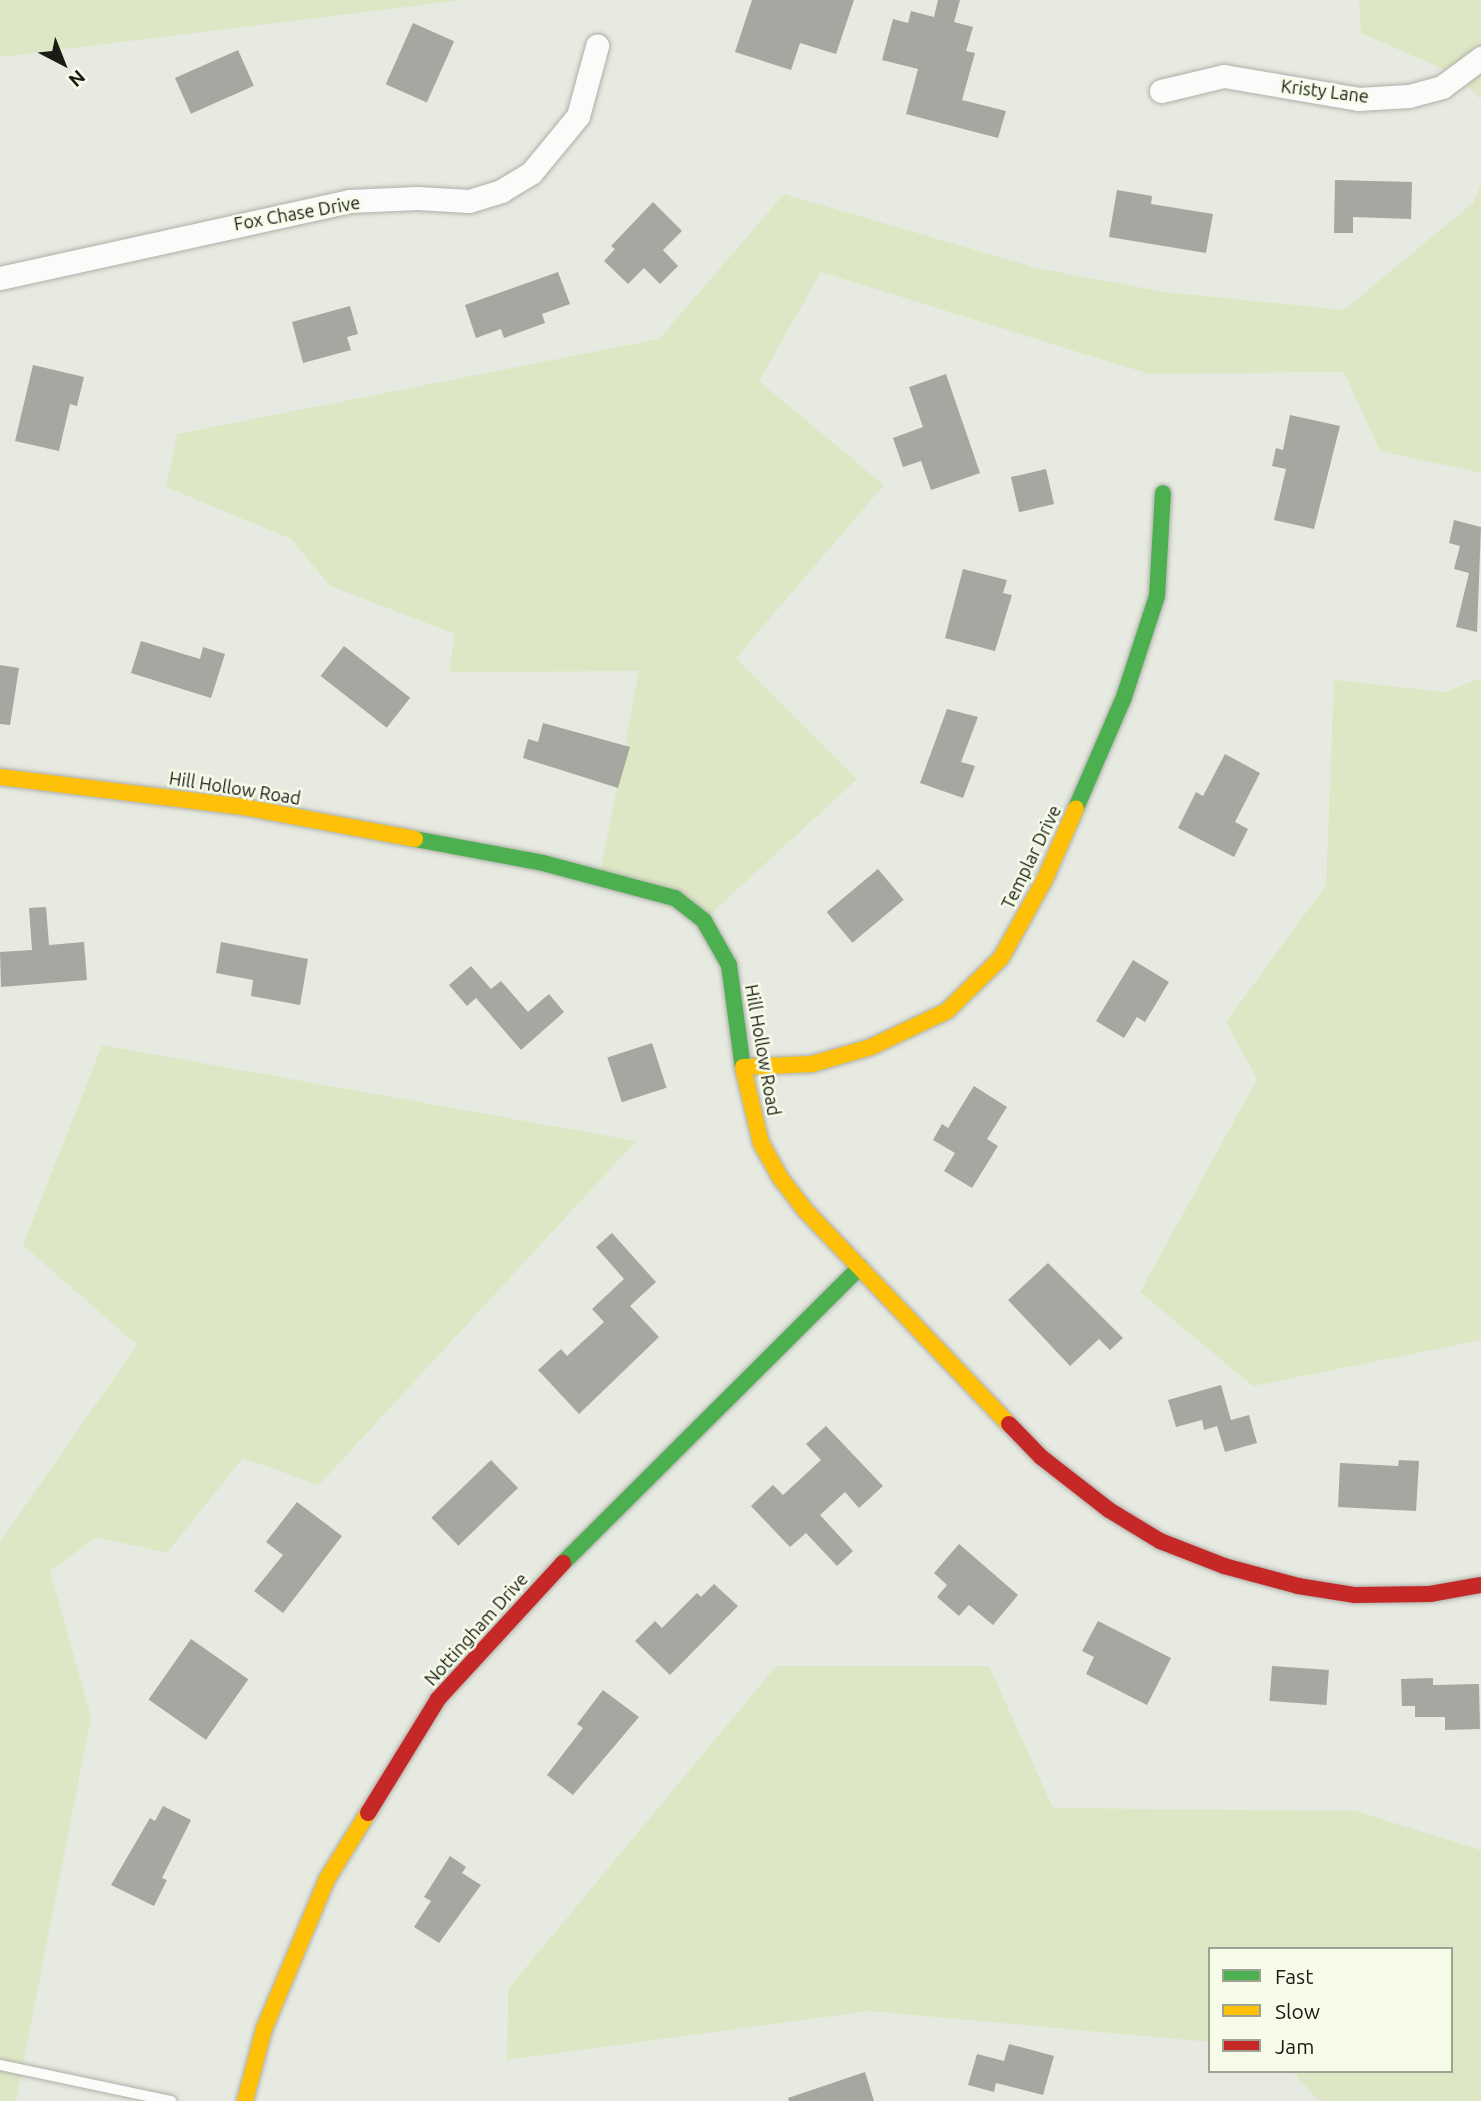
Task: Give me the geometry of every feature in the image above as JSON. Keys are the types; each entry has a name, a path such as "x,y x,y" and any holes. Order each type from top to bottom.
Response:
{"street":[{"name":"Fox Chase Drive","path":"0,278 349,201 418,198 469,201 500,191 531,173 578,116 597,46"},
{"name":"Kristy Lane","path":"1161,91 1224,76 1358,99 1409,96 1442,87 1481,58"},
{"name":"Templar Drive","path":"743,1067 812,1064 871,1046 947,1011 1002,958 1045,880 1124,697 1157,596 1163,494"},
{"name":"Hill Hollow Road","path":"0,777 244,807 542,863 675,898 704,921 729,965 743,1067 761,1143 779,1176 860,1267 1041,1457 1109,1510 1160,1541 1285,1583 1355,1595 1430,1594 1481,1585"},
{"name":"Nottingham Drive","path":"244,2101 264,2029 327,1879 438,1699 509,1617 860,1267"}],"lane":[{"path":"0,2065 172,2101"}],"green space":[{"path":"0,0 463,0 0,57"},
{"path":"1359,0 1481,0 1481,100 1457,75 1361,33"},
{"path":"1481,184 1481,473 1380,451 1344,372 1149,374 821,272 759,381 884,485 736,658 857,779 702,922 600,875 639,671 449,672 455,634 330,586 291,539 166,487 177,434 659,339 784,194 1037,268 1164,292 1344,310 1474,202"},
{"path":"1481,678 1481,1340 1253,1386 1140,1292 1257,1079 1226,1022 1326,885 1334,680 1445,692"},
{"path":"102,1045 636,1141 319,1485 243,1458 167,1553 96,1537 50,1571 91,1717 16,2101 0,2101 0,1542 137,1345 23,1245"},
{"path":"776,1666 989,1666 1053,1808 1356,1811 1481,1850 1481,2101 1319,2101 1294,2073 1453,2073 1453,1947 1208,1947 1208,2042 870,2011 507,2060 508,1989"}],"building":[{"path":"752,0 854,0 836,54 800,43 791,70 735,52"},
{"path":"938,0 960,0 954,22 973,27 966,51 975,53 962,100 1006,111 998,138 906,114 918,69 882,60 893,19 908,23 911,11 934,17"},
{"path":"413,23 454,41 427,103 386,84"},
{"path":"238,50 254,86 191,114 175,78"},
{"path":"1335,180 1412,182 1411,219 1353,217 1353,233 1334,233"},
{"path":"1117,190 1152,196 1151,204 1213,214 1206,253 1109,237"},
{"path":"653,202 682,231 663,250 678,266 660,284 644,268 628,284 604,261 615,249 611,246"},
{"path":"558,272 570,304 542,314 545,323 504,338 501,329 476,338 465,305"},
{"path":"350,306 358,334 347,337 351,350 303,363 292,322"},
{"path":"33,365 84,377 77,406 70,404 59,451 15,441"},
{"path":"946,374 980,473 931,490 921,461 903,467 893,438 923,427 909,387"},
{"path":"1290,415 1340,426 1314,529 1274,520 1286,469 1272,466 1276,448 1283,450"},
{"path":"1046,469 1054,504 1019,512 1011,477"},
{"path":"1454,520 1481,527 1477,632 1456,627 1469,573 1454,569 1460,546 1449,543"},
{"path":"963,569 1007,580 1003,593 1012,595 995,651 945,638"},
{"path":"141,641 200,659 203,647 225,654 211,698 131,673"},
{"path":"344,646 410,698 387,728 321,676"},
{"path":"0,665 19,668 10,725 0,724"},
{"path":"947,709 978,717 961,762 975,766 963,798 920,783"},
{"path":"543,723 630,747 618,788 523,758 528,739 538,742"},
{"path":"1225,754 1260,773 1235,822 1248,829 1234,857 1178,828 1196,792 1203,796"},
{"path":"878,869 904,900 852,943 827,912"},
{"path":"46,907 49,945 84,942 87,980 1,987 0,952 32,950 29,908"},
{"path":"221,942 308,959 300,1005 251,996 253,980 216,973"},
{"path":"1133,960 1169,982 1145,1022 1137,1017 1124,1038 1096,1021"},
{"path":"471,966 491,989 501,981 528,1012 549,994 564,1012 521,1050 476,998 467,1006 449,985"},
{"path":"652,1043 667,1088 622,1102 607,1058"},
{"path":"974,1086 1007,1107 987,1139 998,1146 972,1188 944,1171 955,1153 933,1140 942,1124 948,1128"},
{"path":"612,1233 656,1282 630,1306 659,1337 579,1414 538,1370 561,1349 567,1356 604,1322 592,1309 624,1279 596,1247"},
{"path":"1048,1263 1123,1338 1110,1350 1099,1339 1070,1366 1008,1300"},
{"path":"1221,1385 1231,1420 1249,1415 1257,1443 1225,1452 1217,1426 1204,1430 1202,1420 1176,1427 1168,1400"},
{"path":"826,1426 883,1486 859,1508 845,1492 820,1515 853,1551 837,1566 806,1533 790,1547 751,1506 773,1485 783,1495 821,1460 806,1444"},
{"path":"491,1460 518,1488 458,1546 431,1518"},
{"path":"1399,1460 1419,1461 1416,1511 1338,1507 1340,1463 1398,1466"},
{"path":"297,1502 342,1536 283,1613 254,1591 283,1555 266,1542"},
{"path":"959,1544 1018,1595 993,1625 969,1605 959,1616 937,1597 947,1585 934,1573"},
{"path":"714,1584 738,1606 670,1675 635,1641 655,1621 662,1628 697,1593 701,1597"},
{"path":"1098,1621 1171,1658 1147,1705 1086,1674 1094,1657 1082,1651"},
{"path":"191,1639 248,1679 206,1740 149,1700"},
{"path":"1272,1666 1329,1670 1326,1705 1270,1701"},
{"path":"1433,1678 1433,1685 1479,1684 1480,1729 1445,1730 1445,1717 1415,1717 1415,1706 1402,1706 1401,1679"},
{"path":"603,1690 639,1717 573,1795 547,1775 583,1728 577,1724"},
{"path":"163,1806 191,1820 162,1878 167,1880 154,1906 111,1885 150,1818 155,1821"},
{"path":"450,1856 466,1867 462,1873 481,1885 439,1943 414,1927 431,1901 424,1897"},
{"path":"1009,2044 1054,2056 1043,2095 996,2083 994,2092 968,2085 977,2054 1004,2061"},
{"path":"865,2072 874,2101 789,2101 788,2098"}],"traffic: fast":[{"path":"1076,808 1124,697 1157,596 1163,493"},
{"path":"415,839 543,863 675,898 704,921 729,965 743,1068"},
{"path":"563,1563 860,1267"}],"traffic: slow":[{"path":"0,777 244,807 415,839"},
{"path":"743,1067 812,1064 871,1047 947,1011 1001,958 1045,879 1076,808"},
{"path":"743,1068 761,1143 779,1176 805,1210 1009,1424"},
{"path":"245,2101 264,2029 327,1879 368,1813"}],"traffic: jam":[{"path":"1009,1424 1041,1457 1109,1510 1160,1541 1224,1566 1298,1586 1355,1595 1430,1594 1481,1585"},
{"path":"368,1813 438,1699 563,1563"}]}
